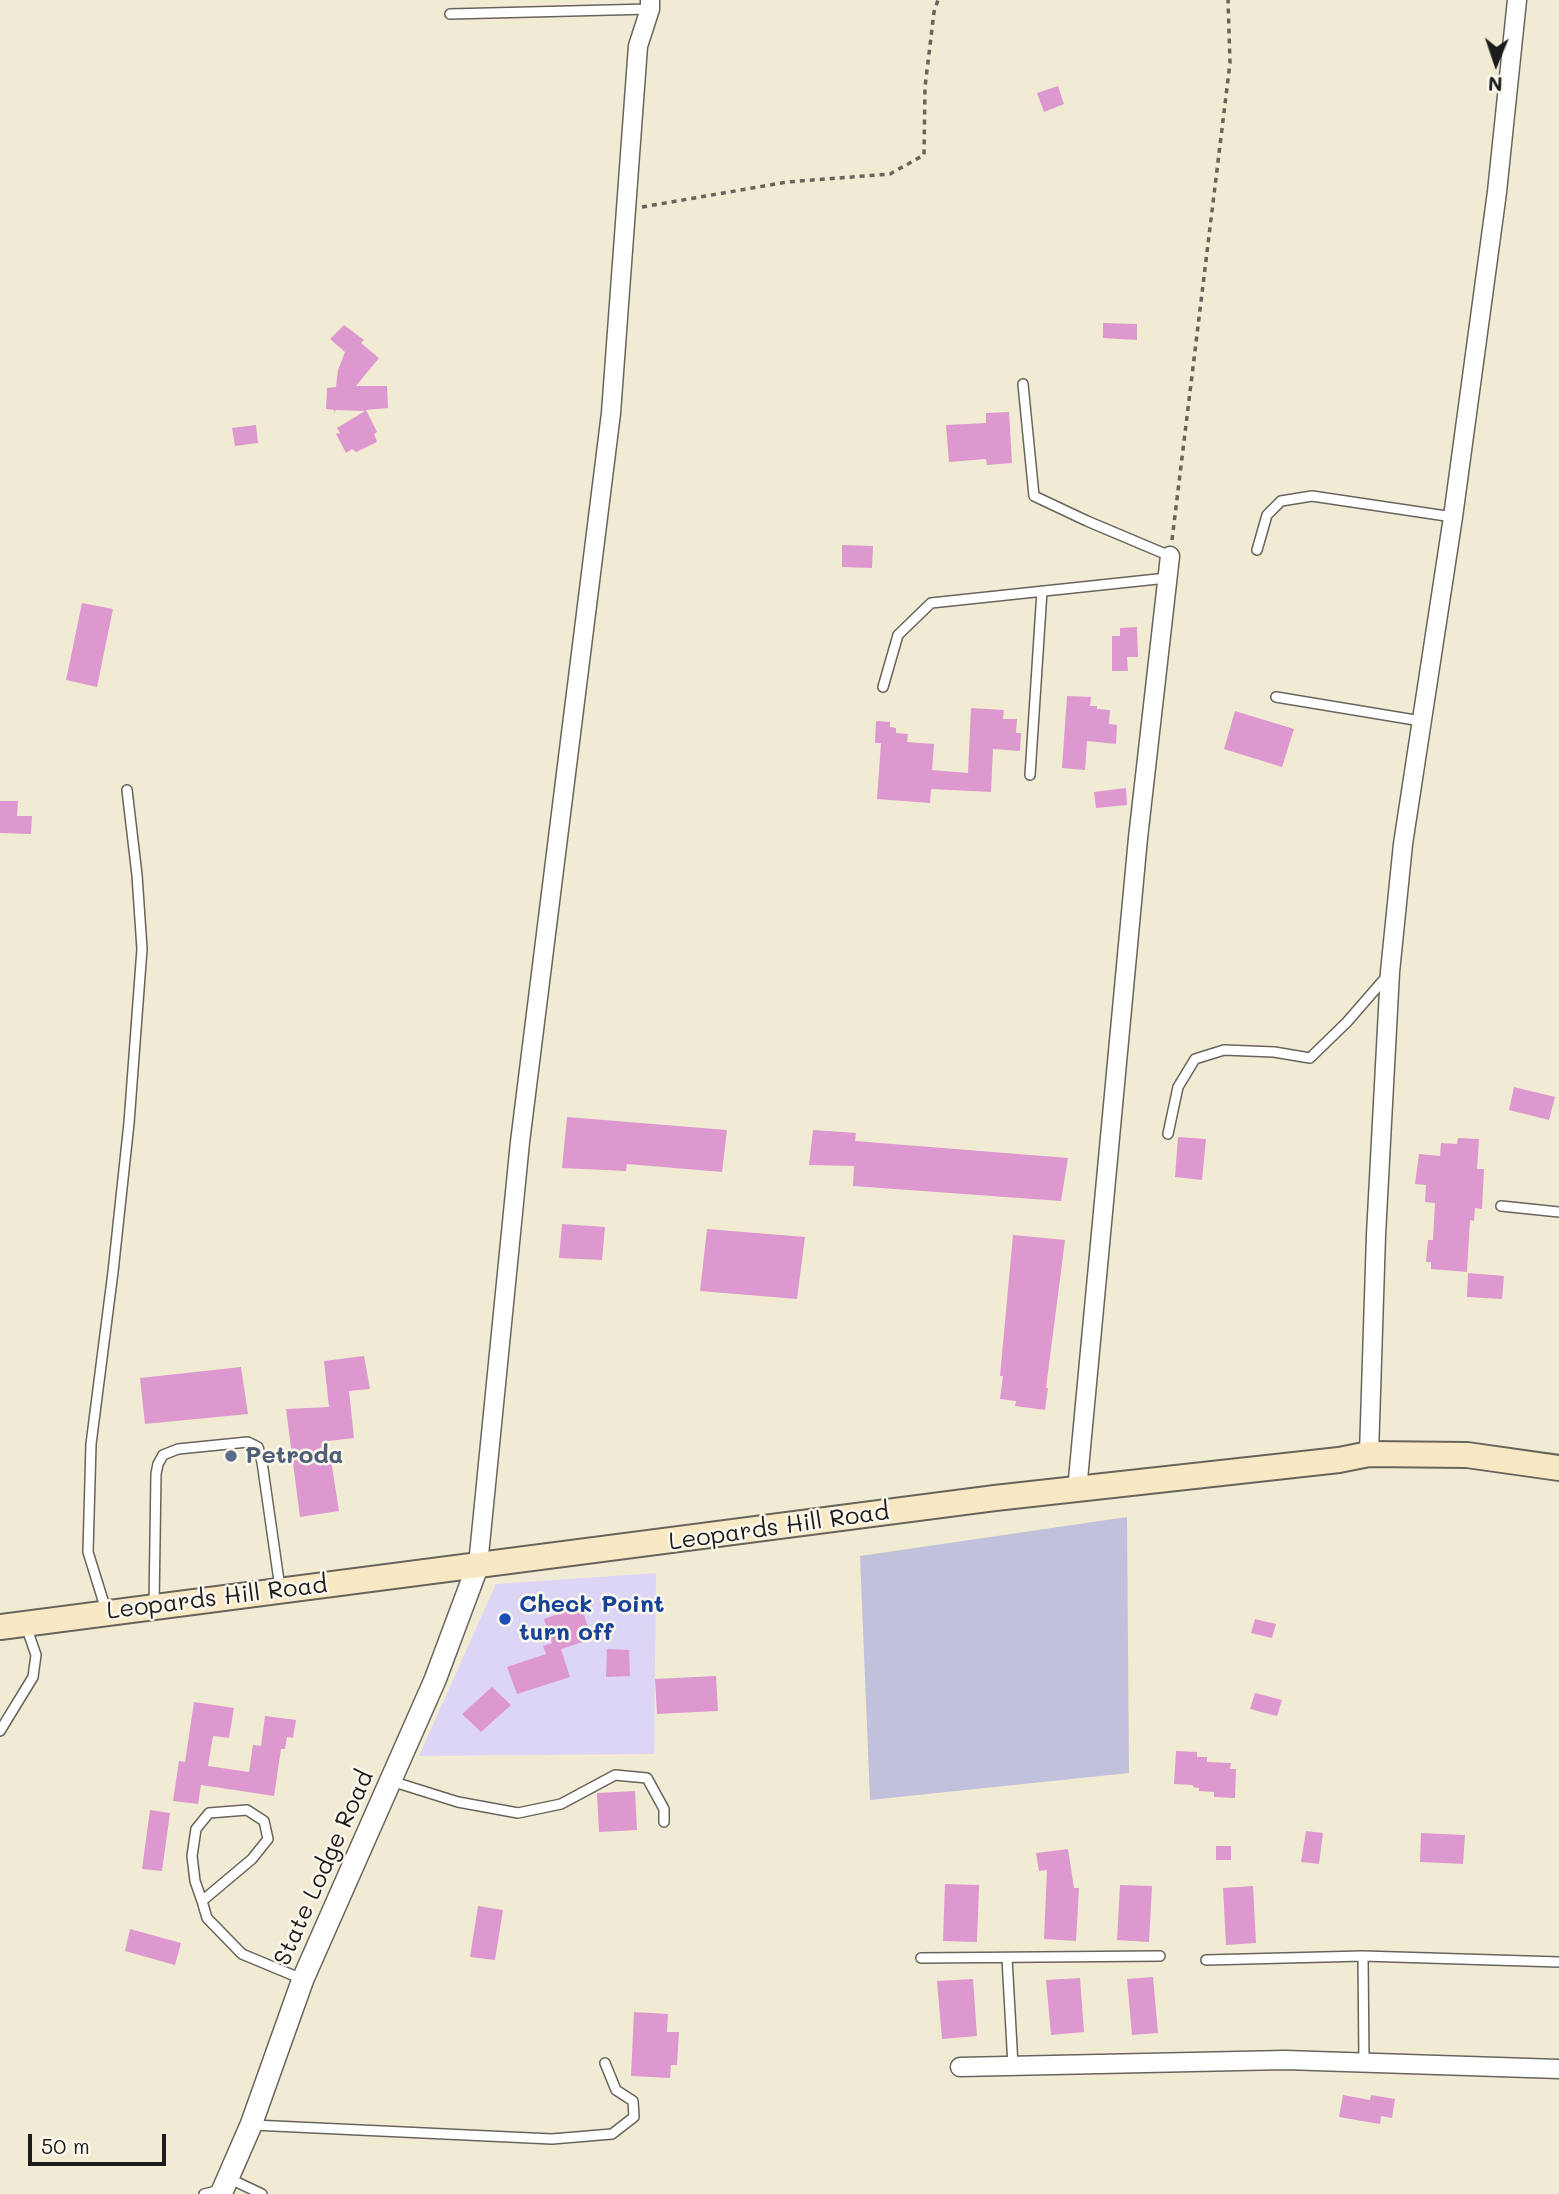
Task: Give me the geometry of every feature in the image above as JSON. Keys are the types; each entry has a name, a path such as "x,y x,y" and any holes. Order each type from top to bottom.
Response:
{"main road":[{"name":"Leopards Hill Road","path":"0,1628 995,1498 1339,1460 1369,1454 1467,1455 1559,1468"}],"street":[{"path":"1369,1454 1376,1235 1390,972 1403,844 1453,517 1497,192 1517,0"},
{"path":"478,1565 520,1142 611,413 638,46 650,4"},
{"path":"1077,1490 1138,838 1170,556"},
{"name":"State Lodge Road","path":"219,2189 251,2125 303,1979 435,1680 478,1565"},
{"path":"960,2067 1285,2060 1559,2070"}],"lane":[{"path":"450,14 650,4"},
{"path":"1023,384 1034,496 1170,556"},
{"path":"1257,550 1267,515 1281,501 1312,496 1453,517"},
{"path":"883,687 898,635 931,603 1167,578"},
{"path":"1030,775 1042,591"},
{"path":"1276,697 1421,721"},
{"path":"107,1612 88,1552 91,1444 126,1150 142,949 127,790"},
{"path":"1168,1134 1178,1087 1195,1059 1224,1050 1274,1052 1310,1058 1347,1022 1390,972"},
{"path":"1501,1206 1559,1212"},
{"path":"154,1606 156,1474 163,1455 178,1449 248,1442 258,1447 281,1591"},
{"path":"0,1731 33,1677 36,1655 26,1624"},
{"path":"391,1781 458,1802 518,1813 561,1804 615,1775 647,1778 664,1809 664,1822"},
{"path":"202,1901 252,1859 268,1839 264,1821 247,1810 209,1814 196,1829 192,1857 195,1881 207,1918 242,1954 303,1979"},
{"path":"922,1958 1160,1956"},
{"path":"1363,1956 1364,2063"},
{"path":"1206,1960 1363,1956 1559,1962"},
{"path":"1007,1958 1013,2066"},
{"path":"251,2125 552,2138 612,2134 634,2118 633,2101 616,2090 605,2063"},
{"path":"219,2189 262,2194"}],"path":[{"path":"626,209 788,182 890,174 924,155 925,87 934,12 938,0"},
{"path":"1170,556 1230,63 1228,0"}],"shaded area":[{"path":"1127,1517 1129,1773 870,1800 860,1556"},
{"path":"656,1573 654,1754 419,1756 496,1584"}],"building":[{"path":"1058,86 1064,104 1044,112 1037,93"},
{"path":"1103,323 1137,324 1137,340 1103,338"},
{"path":"344,325 364,340 361,343 379,358 356,386 387,386 388,408 366,410 377,432 374,434 377,442 356,452 352,449 346,453 336,434 340,433 337,428 365,411 334,412 326,409 327,388 336,387 338,370 345,352 330,339"},
{"path":"1009,412 1012,463 987,465 986,459 949,462 946,425 986,423 986,413"},
{"path":"256,425 258,443 235,446 232,428"},
{"path":"842,545 873,546 872,568 842,567"},
{"path":"82,603 113,609 97,687 66,680"},
{"path":"1137,627 1138,657 1127,657 1128,671 1112,671 1112,636 1120,636 1120,628"},
{"path":"1067,696 1091,697 1090,706 1110,710 1109,724 1117,725 1116,744 1087,741 1085,770 1062,768"},
{"path":"971,708 1004,710 1003,719 1017,719 1016,733 1021,733 1020,751 993,749 991,792 931,789 930,803 877,799 881,743 875,743 876,721 890,722 890,727 896,728 896,733 908,734 907,742 934,744 932,770 968,773"},
{"path":"1235,711 1294,729 1282,767 1224,749"},
{"path":"1126,788 1127,805 1096,808 1094,792"},
{"path":"0,801 18,801 17,816 32,816 31,834 0,833"},
{"path":"1514,1087 1555,1097 1549,1120 1509,1110"},
{"path":"567,1117 727,1130 722,1172 627,1164 626,1171 562,1168"},
{"path":"813,1130 856,1133 855,1141 1068,1158 1061,1201 853,1186 854,1166 809,1165"},
{"path":"1178,1137 1206,1139 1202,1180 1175,1177"},
{"path":"1458,1138 1479,1139 1477,1169 1484,1169 1482,1209 1475,1208 1474,1221 1470,1220 1467,1272 1431,1269 1431,1262 1426,1262 1428,1240 1433,1240 1435,1203 1425,1202 1426,1185 1415,1184 1419,1154 1440,1156 1441,1143 1457,1144"},
{"path":"562,1224 605,1227 602,1260 559,1258"},
{"path":"707,1229 805,1237 797,1299 700,1291"},
{"path":"1013,1235 1065,1240 1045,1410 1015,1406 1016,1401 1000,1399"},
{"path":"1468,1273 1504,1276 1502,1299 1467,1297"},
{"path":"364,1356 370,1389 349,1391 354,1438 328,1441 339,1511 300,1517 286,1409 329,1407 324,1361"},
{"path":"241,1367 248,1414 145,1424 140,1378"},
{"path":"581,1606 592,1639 561,1649 570,1677 517,1694 507,1667 546,1654 543,1646 552,1643 544,1619"},
{"path":"1255,1619 1276,1624 1272,1638 1251,1633"},
{"path":"607,1649 629,1650 630,1676 606,1677"},
{"path":"716,1676 718,1711 657,1714 655,1679"},
{"path":"492,1687 511,1705 481,1732 462,1714"},
{"path":"1255,1693 1282,1700 1277,1716 1250,1709"},
{"path":"194,1702 234,1708 229,1738 213,1736 208,1766 249,1772 253,1745 261,1746 265,1716 296,1720 293,1738 287,1737 285,1749 281,1749 274,1796 201,1785 198,1804 173,1801 179,1761 185,1762"},
{"path":"1176,1751 1197,1752 1197,1757 1207,1757 1207,1762 1231,1763 1230,1769 1236,1769 1235,1798 1214,1797 1214,1792 1199,1791 1199,1788 1193,1785 1174,1784"},
{"path":"635,1791 637,1830 599,1832 597,1793"},
{"path":"150,1810 170,1813 162,1871 142,1869"},
{"path":"1306,1831 1323,1833 1319,1864 1301,1862"},
{"path":"1421,1833 1465,1835 1463,1864 1420,1862"},
{"path":"1216,1846 1231,1846 1231,1860 1216,1860"},
{"path":"1068,1849 1074,1888 1079,1888 1076,1941 1044,1939 1047,1870 1039,1871 1036,1853"},
{"path":"945,1884 979,1885 977,1942 943,1941"},
{"path":"1120,1885 1152,1886 1149,1942 1117,1940"},
{"path":"1253,1886 1256,1943 1226,1945 1223,1888"},
{"path":"478,1906 503,1910 495,1960 470,1957"},
{"path":"130,1929 181,1943 175,1965 125,1951"},
{"path":"1153,1977 1158,2033 1132,2035 1127,1979"},
{"path":"1080,1978 1084,2032 1051,2035 1046,1980"},
{"path":"973,1979 977,2036 942,2039 937,1981"},
{"path":"634,2012 668,2014 667,2032 679,2032 677,2065 671,2065 670,2078 631,2076"},
{"path":"1343,2095 1370,2100 1371,2095 1395,2099 1392,2118 1381,2116 1380,2124 1339,2117"}],"place":[{"name":"Petroda","path":"231,1456"},
{"name":"Check Point turn off","path":"505,1619"}]}
